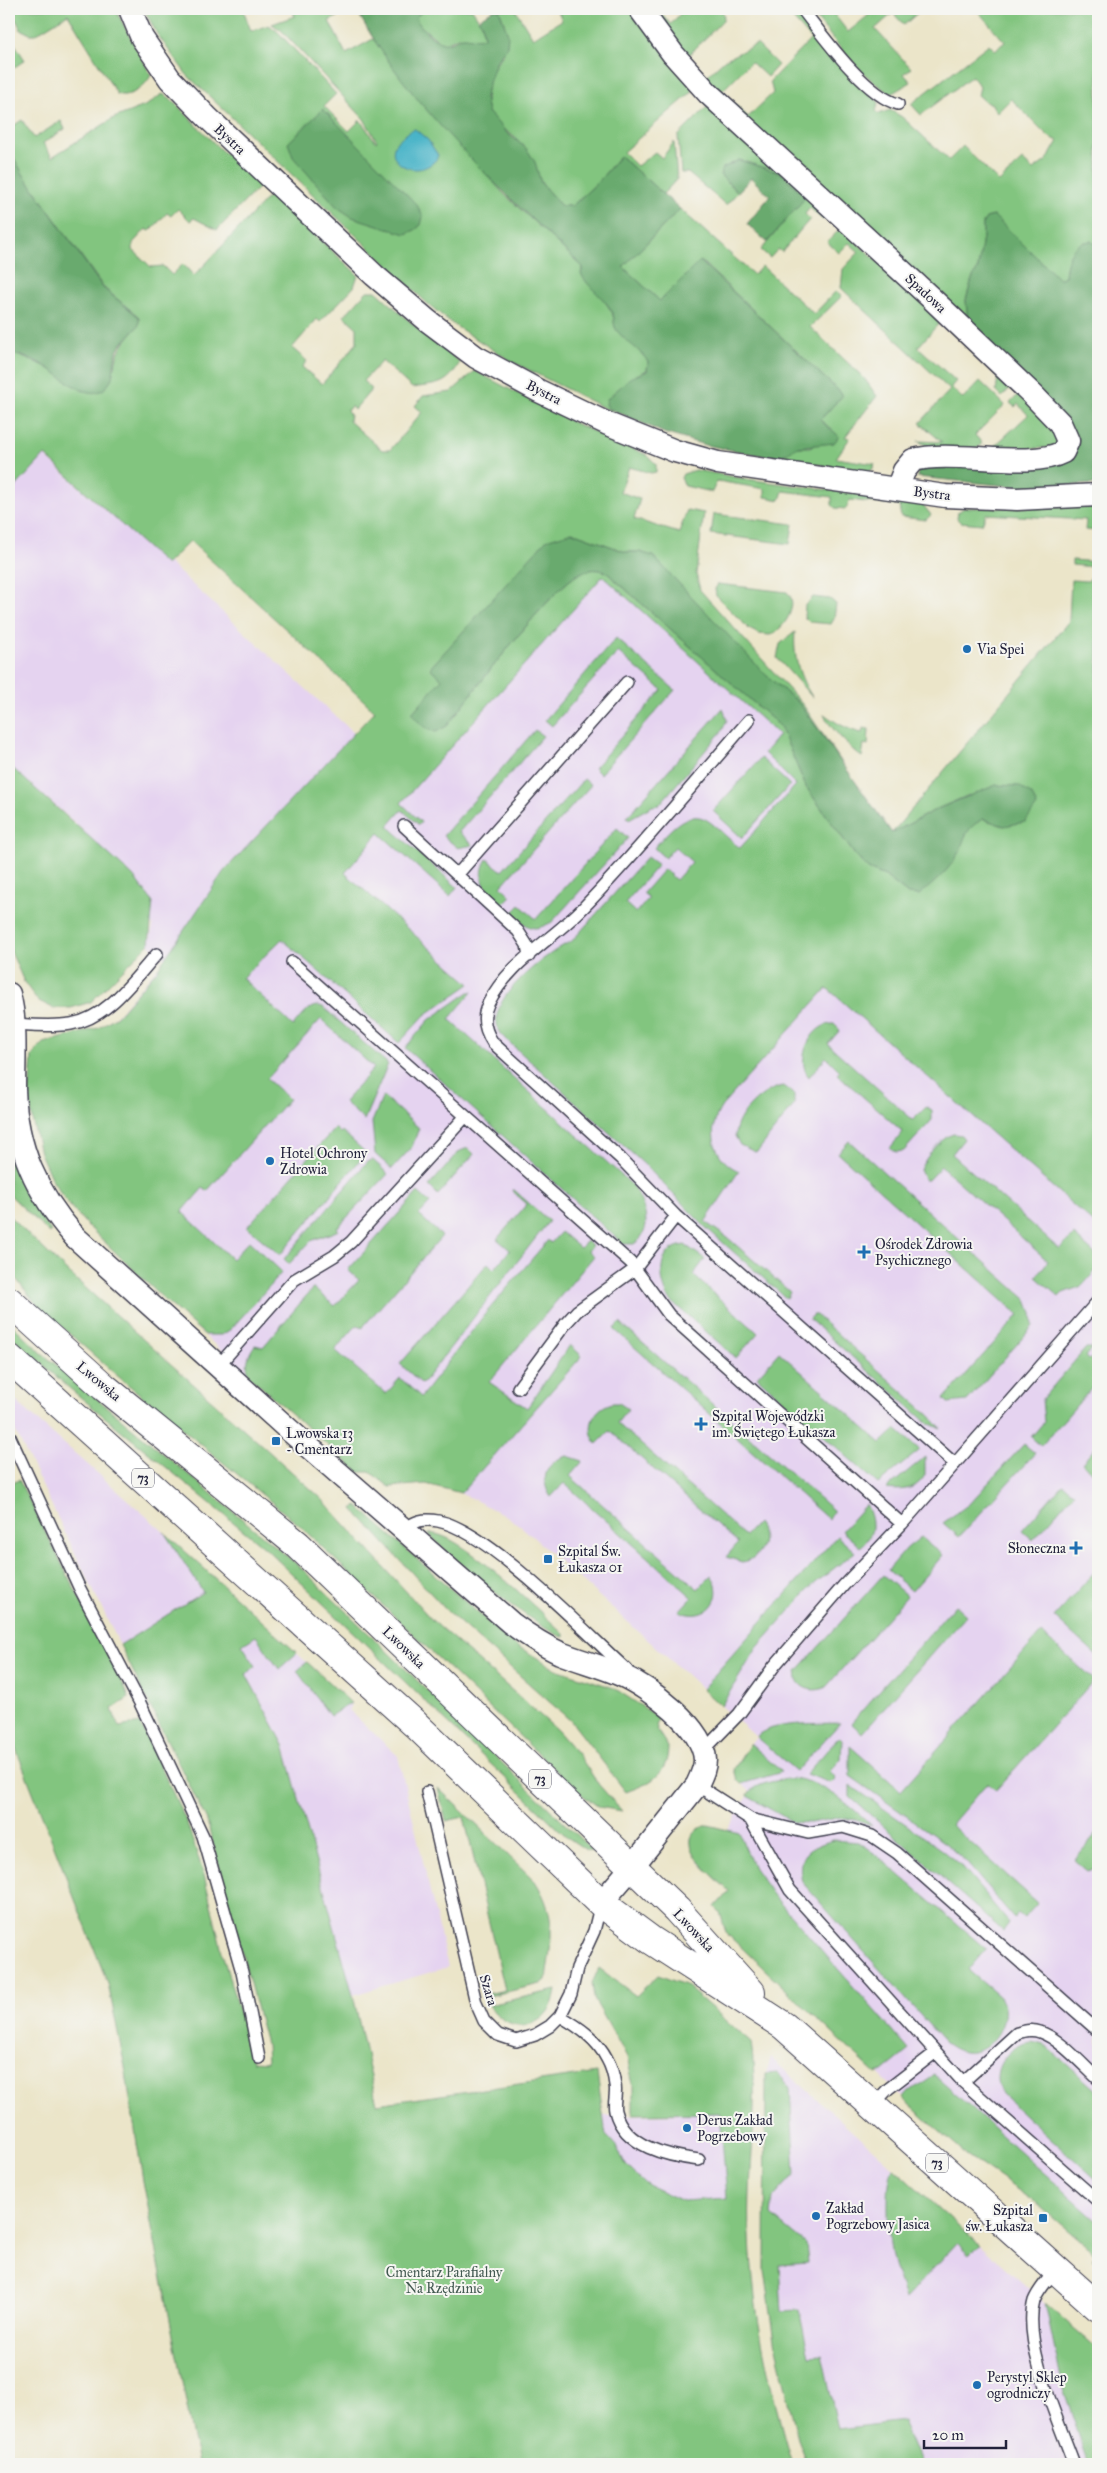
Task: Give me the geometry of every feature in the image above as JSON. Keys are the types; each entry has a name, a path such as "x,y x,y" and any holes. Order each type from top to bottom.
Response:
{"main road":[{"name":"Lwowska","path":"9,1301 104,1387 298,1545 677,1910 776,2019 1098,2307"},
{"name":"Lwowska","path":"9,1358 401,1711 601,1903 651,1940 776,2019"}],"street":[{"name":"Bystra","path":"130,9 142,38 170,79 207,118 374,275 428,322 476,357 608,424 675,451 718,463 944,496 1008,498 1098,495"},
{"name":"Spadowa","path":"640,9 673,54 708,93 1033,395 1060,423 1066,434 1068,441 1062,452 1046,458 970,457 913,460 904,471 897,489"},
{"path":"9,994 13,1024 16,1118 22,1149 55,1214 75,1237 403,1530 511,1623 534,1640 560,1653 623,1675 648,1690 691,1728 703,1751 704,1772 697,1785 601,1903"}],"lane":[{"path":"802,9 836,52 862,79 879,95 898,104"},
{"path":"458,875 627,682"},
{"path":"749,720 582,908 510,973 488,1003 484,1013 486,1034 500,1050 620,1158 676,1216 955,1464"},
{"path":"404,826 518,931 527,945 529,956"},
{"path":"13,1024 49,1026 73,1024 94,1015 113,1002 157,954"},
{"path":"292,962 631,1263 669,1316 902,1524"},
{"path":"218,1366 294,1280 334,1256 351,1242 465,1117"},
{"path":"518,1388 566,1322 577,1311 635,1269 676,1216"},
{"path":"703,1751 739,1714 775,1665 838,1592 902,1524 1098,1301"},
{"path":"9,1435 79,1587 140,1703 203,1836 242,1972 259,2058"},
{"path":"403,1530 415,1521 429,1520 455,1526 473,1536 537,1588 648,1690"},
{"path":"697,1785 750,1819 808,1833 843,1827 872,1836 897,1853 1098,2031"},
{"name":"Szara","path":"427,1792 476,2003 484,2021 498,2035 516,2041 536,2035 560,2016 571,1994 577,1968 594,1931 601,1903"},
{"path":"750,1819 790,1890 962,2082 1098,2201"},
{"path":"560,2016 598,2043 608,2060 616,2085 615,2110 620,2122 630,2135 649,2149 675,2157 699,2160"},
{"path":"962,2082 1017,2033 1028,2030 1039,2031 1049,2036 1098,2079"},
{"path":"873,2105 888,2089 936,2052"},
{"path":"1056,2269 1035,2299 1031,2317 1033,2345 1074,2464"}],"shaded area":[{"name":"Szpital Wojewódzki im. Świętego Łukasza","path":"44,455 166,565 169,563 355,734 224,871 189,925 577,506 799,703 892,833 1098,586 1098,2264 1092,2259 1096,2254 1031,2199 965,2154 726,1933 720,1912 715,1907 729,1891 699,1862 690,1840 694,1832 708,1825 728,1830 750,1791 737,1780 736,1765 756,1737 523,1528 508,1517 467,1496 441,1486 426,1484 390,1487 370,1472 358,1472 166,1301 88,1226 69,1205 52,1180 40,1153 33,1123 29,1097 32,1056 43,1043 98,1028 116,1016 165,959 149,944 153,926 81,828 9,765 9,494"},
{"path":"9,1395 164,1532 351,1703 349,1710 398,1756 448,1967 353,1995 284,1745 203,1592 120,1645 9,1418"},
{"path":"771,2058 1045,2303 1063,2388 1089,2464 808,2464 798,2439 776,2348 765,2270 766,2074"},
{"path":"720,2113 728,2198 683,2201 644,2183 626,2165 616,2146 606,2135 604,2116"}],"green space":[{"path":"9,9 115,9 151,75 145,83 132,93 127,95 117,94 68,14 36,34 30,34 20,29"},
{"path":"144,9 243,9 251,31 269,25 278,32 336,94 324,106 349,131 360,120 376,142 364,119 281,30 272,24 295,16 293,12 307,9 334,9 337,17 329,21 346,54 373,39 425,106 504,194 583,267 581,274 597,290 612,312 617,331 642,352 648,362 647,370 630,378 607,399 608,408 614,413 511,361 454,325 428,304 187,75 157,34"},
{"path":"356,9 445,9 424,10 416,17 420,25 428,33 445,43 462,37 477,39 484,37 482,24 478,19 494,9 499,9 508,34 507,46 496,62 489,83 485,97 488,112 506,132 526,148 535,162 541,183 561,206 572,206 598,182 620,156 680,209 623,267 660,301 700,261 843,395 820,420 839,436 834,443 798,447 779,457 769,457 705,445 664,433 608,408 606,404 607,399 630,378 647,371 648,362 616,329 610,308 581,274 583,267 490,178 429,113 377,45"},
{"path":"445,9 472,9 482,24 484,37 479,40 458,37 445,43 440,42 417,23 416,17 420,12"},
{"path":"499,9 515,9 533,38 562,20 557,9 633,9 693,87 692,92 623,152 637,166 655,152 662,158 674,142 677,179 663,194 620,156 598,182 572,206 561,206 550,194 541,182 527,150 491,118 487,110 486,99 489,82 495,66 503,55 504,22"},
{"path":"647,9 656,9 671,24 680,14 675,9 726,9 722,13 724,15 723,20 688,56 707,76 724,60 757,44 778,65 767,77 751,62 722,91 748,117 773,93 770,81 811,39 784,9 794,9 852,78 879,102 876,111 879,114 890,110 902,117 949,160 963,146 999,182 1022,160 1033,170 1047,160 1058,141 1048,136 1011,99 997,113 991,103 987,103 978,95 980,87 972,76 921,115 911,104 989,44 995,50 1005,42 976,9 1089,9 1098,18 1098,246 1091,241 1066,268 1065,276 1059,280 994,216 986,218 983,223 983,238 978,268 972,279 966,300 968,324 721,97"},
{"path":"809,9 830,9 848,32 876,9 922,9 904,25 893,13 875,29 911,68 904,74 911,82 891,94 879,86 847,55"},
{"path":"9,35 25,60 9,71"},
{"path":"162,94 170,98 224,153 230,155 261,185 217,230 194,218 190,221 178,209 171,216 167,213 150,231 146,229 133,243 133,250 151,267 163,266 172,275 183,264 194,276 271,194 358,275 354,287 320,322 317,319 292,348 307,361 302,367 322,384 357,343 357,328 344,316 367,291 376,291 425,335 460,362 451,376 435,384 412,388 382,361 363,381 372,389 354,410 351,406 347,411 350,414 349,421 382,450 390,450 422,412 415,406 423,396 451,392 475,371 572,422 647,455 656,464 656,472 651,473 629,467 620,492 640,499 634,519 679,533 687,510 704,513 696,574 700,590 803,705 849,773 799,703 767,676 640,552 626,552 572,532 430,668 443,679 447,726 511,644 558,591 574,577 582,573 590,570 602,570 780,726 806,787 855,855 868,869 885,876 908,894 919,895 962,841 970,826 983,819 1004,826 969,795 937,809 892,833 1069,621 1071,580 1088,581 1094,574 1094,567 1072,565 1072,560 1098,562 1098,1227 827,988 722,1106 714,1124 713,1134 718,1152 730,1166 739,1171 705,1222 728,1238 790,1292 787,1299 704,1226 646,1166 500,1034 497,1014 502,1001 509,991 529,970 572,941 647,857 658,865 625,903 636,913 649,898 643,893 664,869 676,880 692,862 675,847 665,858 654,848 679,823 694,817 702,818 714,825 740,848 796,785 764,753 779,735 603,576 401,803 421,822 419,825 402,810 388,826 457,887 450,896 379,833 345,873 470,984 425,1015 399,1043 282,939 242,978 293,1026 310,1008 323,1007 388,1064 364,1120 344,1102 374,1068 321,1019 267,1079 289,1099 207,1191 203,1188 182,1212 232,1259 249,1241 282,1272 231,1329 222,1335 205,1335 166,1301 88,1226 69,1205 52,1180 40,1153 29,1097 32,1056 43,1043 98,1028 117,1016 157,970 224,871 375,711 190,541 166,565 45,455 9,494 9,352 45,366 83,391 115,368 117,355 138,325 139,317 104,288 23,174 9,149 9,120 13,126 22,120 34,138 61,121 65,129 43,143 52,157 114,118 147,105"},
{"path":"707,107 717,109 829,210 823,220 810,208 805,214 810,219 782,252 778,249 770,258 761,250 806,196 781,173 739,160 723,168 720,175 738,192 726,205 688,173 681,173 678,136"},
{"path":"323,109 417,205 423,217 421,225 415,230 406,234 352,217 337,207 293,157 288,143"},
{"path":"9,149 23,174 103,288 139,317 139,325 122,343 118,351 110,382 101,391 93,393 85,391 67,382 52,370 9,352"},
{"path":"739,160 781,173 806,197 767,242 747,224 770,196 751,178 738,192 720,175 723,168"},
{"path":"680,209 754,275 762,266 814,314 836,291 842,296 810,327 864,378 877,396 845,437 850,438 836,458 875,464 872,470 866,472 769,457 779,457 798,447 810,447 833,430 820,420 843,395 701,261 660,301 623,267"},
{"path":"994,216 1059,279 1065,276 1067,263 1071,252 1075,248 1084,242 1091,241 1098,246 1098,484 1020,487 917,477 921,466 1071,451 968,324 966,300 972,279 978,268 983,238 983,223 986,218"},
{"path":"841,228 1047,416 1059,447 989,451 1028,415 1018,404 1015,407 1010,403 1018,395 1010,388 1002,397 996,391 998,376 941,321 918,347 956,381 951,387 963,399 980,381 1005,405 975,435 982,443 977,449 933,449 918,441 942,442 920,423 950,390 841,288 843,269 859,252 849,243 839,253 827,242"},
{"path":"696,470 746,479 910,501 923,505 931,515 926,520 901,517 899,506 850,500 846,509 835,508 832,505 832,497 783,491 780,500 765,497 765,489 717,481 712,492 685,486 681,478 683,474"},
{"path":"1098,506 1098,531 1085,530 1086,520 986,514 982,524 960,522 957,519 958,512 964,508"},
{"path":"714,514 793,524 790,544 711,534"},
{"path":"572,532 626,552 640,552 653,556 767,676 799,703 892,833 937,809 996,785 1019,786 1032,795 1037,806 1025,822 1004,826 983,819 976,823 965,836 955,859 943,874 919,895 908,894 885,876 868,869 855,855 806,787 780,726 606,572 598,570 586,571 578,575 568,581 553,596 511,644 447,726 436,732 422,725 412,713 442,679 430,668 546,540"},
{"path":"718,584 787,592 791,597 792,603 789,616 780,628 770,635 759,634 749,629 716,596 715,589"},
{"path":"813,597 830,599 836,604 834,619 831,624 809,622 804,617 805,605"},
{"path":"795,632 795,650 798,666 813,698 777,658 780,644"},
{"path":"616,638 675,690 600,774 594,768 662,690 618,652 552,726 545,720"},
{"path":"723,708 727,720 722,731 659,805 652,806 629,819 627,817"},
{"path":"824,714 857,732 862,733 863,728 869,729 868,745 864,744 862,757 840,737 829,724"},
{"path":"535,730 543,736 459,832 473,845 458,848 443,836"},
{"path":"761,758 790,785 742,838 713,811"},
{"path":"9,765 133,876 153,902 149,944 91,1002 71,1008 53,1008 37,1000 24,982 9,947"},
{"path":"584,779 591,785 501,886 511,896 502,905 487,890 484,884 482,873 487,859 502,871"},
{"path":"617,828 628,838 552,922 535,928 530,927 512,913 520,905 536,919"},
{"path":"469,992 472,992 449,1019 631,1184 640,1198 646,1223 641,1238 634,1244 623,1244 405,1048 429,1020"},
{"path":"834,1024 840,1030 828,1044 913,1120 926,1107 932,1110 932,1120 904,1151 896,1152 890,1148 903,1132 837,1074 840,1071 826,1057 809,1077 805,1070 803,1061 812,1035 826,1025"},
{"path":"784,1086 794,1094 794,1105 758,1151 755,1152 740,1145 735,1136 736,1128 745,1111 760,1097 776,1088"},
{"path":"383,1096 419,1128 412,1147 392,1169 375,1154 372,1122"},
{"path":"335,1128 340,1133 342,1131 366,1153 280,1255 247,1227"},
{"path":"954,1134 961,1135 964,1139 952,1154 1059,1249 1074,1235 1096,1255 1098,1268 1082,1286 1063,1293 1059,1297 1036,1277 1048,1261 941,1166 928,1180 925,1180 920,1170 925,1160 939,1143"},
{"path":"849,1141 1027,1300 1032,1313 1033,1326 967,1401 948,1403 944,1399 1019,1315 838,1153"},
{"path":"468,1148 474,1154 438,1195 429,1186 460,1151"},
{"path":"9,1153 21,1184 51,1231 49,1233 9,1194"},
{"path":"373,1160 388,1174 337,1228 339,1230 311,1241 289,1264 284,1259 368,1161"},
{"path":"513,1189 549,1221 422,1384 400,1364 488,1263 494,1269 510,1250 497,1239 527,1204 512,1191"},
{"path":"418,1192 430,1203 419,1215 442,1236 362,1328 357,1325 335,1350 386,1394 400,1378 421,1397 485,1314 548,1240 551,1243 561,1232 580,1248 587,1241 592,1246 588,1251 594,1256 489,1382 527,1408 570,1345 582,1356 461,1493 426,1484 390,1487 370,1472 358,1472 249,1376 247,1368 248,1360 255,1345 263,1347 313,1288 335,1306 359,1280 348,1270"},
{"path":"9,1216 70,1274 321,1498 433,1621 557,1730 578,1754 599,1785 622,1811 599,1807 578,1792 298,1524 114,1373 38,1306 9,1270"},
{"path":"685,1245 705,1259 693,1275 758,1333 736,1358 670,1300 666,1292 662,1275 664,1259 676,1247"},
{"path":"816,1315 930,1416 941,1429 926,1422 809,1319"},
{"path":"9,1322 44,1355 299,1566 593,1851 586,1850 567,1837 265,1548 68,1387 9,1334"},
{"path":"620,1323 834,1511 828,1519 614,1329"},
{"path":"1086,1348 1093,1348 1085,1357 1089,1360 1098,1353 1098,1381 1041,1446 1031,1437 1044,1422 1042,1399"},
{"path":"779,1352 881,1443 896,1429 920,1450 878,1484 757,1377"},
{"path":"619,1403 628,1409 617,1423 745,1536 757,1523 763,1535 763,1541 762,1547 754,1557 742,1562 726,1557 738,1543 610,1431 597,1444 591,1431 593,1419 606,1405"},
{"path":"1024,1444 1035,1453 959,1537 943,1523 969,1504"},
{"path":"1098,1445 1098,1466 1093,1472 1082,1463"},
{"path":"567,1456 583,1461 570,1476 698,1589 711,1575 716,1584 717,1592 711,1606 697,1614 679,1611 692,1597 564,1483 551,1497 545,1484 547,1472 554,1462"},
{"path":"925,1457 925,1475 918,1484 898,1490 886,1489"},
{"name":"Cmentarz Parafialny Na Rzędzinie","path":"19,1480 127,1692 129,1698 112,1709 119,1727 140,1723 187,1823 204,1875 223,1956 253,2061 267,2062 266,2044 207,1821 120,1645 203,1592 164,1532 297,1653 279,1669 256,1636 242,1645 256,1666 246,1674 284,1745 353,1995 377,2104 597,2073 606,2135 616,2146 626,2165 644,2183 683,2201 727,2198 720,2113 633,2114 633,2085 627,2057 594,1999 592,1983 599,1968 636,1996 658,1975 685,1985 751,2042 754,2090 750,2188 752,2265 764,2352 792,2464 198,2464 143,2181 125,2067 108,1984 9,1731 9,1484"},
{"path":"1063,1484 1074,1493 1033,1540 1022,1530"},
{"path":"866,1504 871,1516 872,1527 869,1537 860,1547 842,1531"},
{"path":"356,1505 512,1643 556,1669 614,1688 655,1715 659,1719 656,1722 657,1730 668,1747 665,1765 661,1772 643,1785 626,1792 571,1721 448,1612 353,1509"},
{"path":"429,1534 442,1536 458,1544 478,1558 537,1609 564,1634 564,1637 553,1633 537,1623 494,1592"},
{"path":"837,1536 855,1552 813,1585 757,1648 721,1706 702,1689"},
{"path":"921,1537 943,1555 912,1591 888,1570 907,1548"},
{"path":"1098,1568 1098,1657 1054,1617"},
{"path":"883,1575 907,1596 826,1687 816,1690 801,1685 798,1682 797,1671"},
{"path":"955,1605 966,1615 862,1733 851,1723"},
{"path":"1041,1633 1094,1680 996,1790 987,1783 951,1825 1038,1903 1024,1918 1018,1913 1014,1918 966,1862 946,1844 850,1776 850,1746 901,1791"},
{"path":"307,1662 351,1703 330,1716 297,1671"},
{"path":"840,1723 796,1771 756,1737 772,1728 783,1726"},
{"path":"839,1737 842,1740 841,1759 830,1771 836,1778 831,1783 806,1774"},
{"path":"750,1744 782,1772 741,1784 737,1780 734,1769"},
{"path":"792,1778 826,1790 845,1802 872,1825 858,1820 837,1818 810,1823 793,1822 747,1796 761,1785"},
{"path":"850,1785 944,1851 962,1867 1009,1923 1003,1931 850,1797"},
{"path":"438,1788 535,1881 542,1894 550,1918 551,1941 546,1980 541,1984 489,1996 487,1994 505,1990 464,1817 446,1821"},
{"path":"708,1825 739,1833 754,1868 774,1896 909,2050 882,2072 876,2074 726,1933 720,1912 715,1907 729,1891 704,1867 692,1848 691,1839 696,1831"},
{"path":"1098,1832 1098,1867 1087,1871 1074,1860"},
{"path":"833,1840 858,1842 868,1848 986,1949 968,1970 1000,1997 1003,2005 1003,2022 1000,2030 988,2045 981,2050 965,2052 957,2050 944,2042 802,1882 801,1864 806,1853 817,1846"},
{"path":"556,1990 553,2003 546,2013 538,2021 528,2025 508,2022 489,2005"},
{"path":"1032,2042 1045,2045 1098,2092 1098,2181 1002,2094 998,2086 997,2077 1002,2060 1015,2048"},
{"path":"777,2073 790,2088 795,2174 773,2198 771,2215 806,2244 808,2263 779,2265 782,2311 799,2310 809,2356 822,2355 838,2429 903,2421 921,2464 808,2464 798,2439 776,2348 765,2270 766,2074"},
{"path":"934,2075 1098,2221 1098,2264 1092,2259 1096,2254 1031,2199 965,2154 903,2099 910,2091"},
{"path":"893,2167 980,2245 970,2255 957,2243 905,2299 893,2262 889,2238 888,2198 890,2175"},
{"path":"1045,2303 1098,2349 1098,2464 1089,2464 1063,2388"}],"water":[{"path":"415,129 428,140 438,155 432,164 419,169 411,169 397,161 394,149 397,142"}],"place":[{"name":"Via Spei","path":"967,649"},
{"name":"Hotel Ochrony Zdrowia","path":"270,1161"},
{"name":"Ośrodek Zdrowia Psychicznego","path":"864,1252"},
{"name":"Szpital Wojewódzki im. Świętego Łukasza","path":"701,1424"},
{"name":"Lwowska 13 - Cmentarz","path":"276,1441"},
{"name":"Słoneczna","path":"1076,1548"},
{"name":"Szpital Św. Łukasza 01","path":"548,1559"},
{"name":"Derus Zakład Pogrzebowy","path":"687,2128"},
{"name":"Zakład Pogrzebowy Jasica","path":"816,2216"},
{"name":"Szpital św. Łukasza","path":"1043,2218"},
{"name":"Perystyl Sklep ogrodniczy","path":"977,2385"}]}
